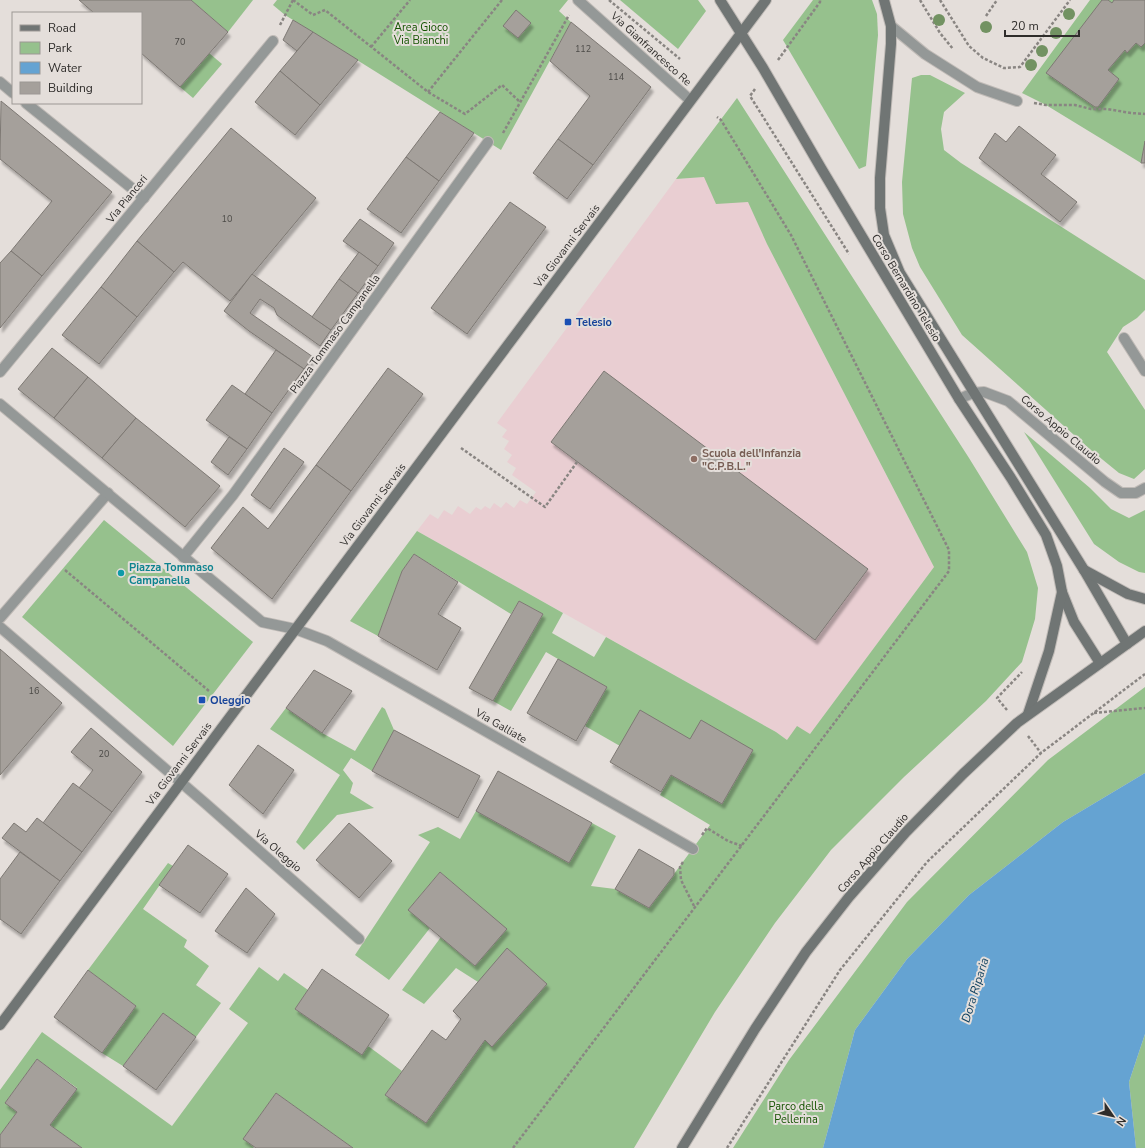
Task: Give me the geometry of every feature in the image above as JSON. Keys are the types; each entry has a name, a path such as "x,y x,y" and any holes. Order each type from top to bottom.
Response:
{"street":[{"name":"Via Gianfrancesco Re","path":"578,0 690,100"},
{"name":"Corso Bernardino Telesio","path":"720,0 767,74 820,168 959,399 1046,535 1057,566 1062,592 1078,630 1100,663"},
{"name":"Via Giovanni Servais","path":"0,1025 180,782 766,0"},
{"name":"Corso Bernardino Telesio","path":"884,0 890,26 890,64 880,178 880,208 884,235 900,273 1084,570 1126,644"},
{"path":"890,26 925,54 947,69 978,87 1017,101"},
{"name":"Via Pianceri","path":"0,372 273,42"},
{"path":"0,82 12,92"},
{"path":"27,104 144,198"},
{"name":"Piazza Tommaso Campanella","path":"183,557 233,495 488,142"},
{"path":"1124,338 1145,371"},
{"name":"Corso Appio Claudio","path":"959,399 973,393 984,392 1008,401 1105,482 1121,493 1136,493 1145,488"},
{"path":"0,404 262,622 295,629"},
{"path":"0,618 108,493"},
{"name":"Corso Bernardino Telesio","path":"1084,570 1128,594 1145,599"},
{"name":"Corso Bernardino Telesio","path":"1028,714 1049,652 1062,592"},
{"path":"0,627 180,782"},
{"name":"Via Galliate","path":"295,629 326,641 693,849"},
{"name":"Corso Appio Claudio","path":"682,1148 755,1029 806,952 849,897 906,832 963,774 1017,723 1145,631"},
{"name":"Via Oleggio","path":"180,782 360,939"}],"path":[{"path":"273,42 293,0 313,15 325,10 428,92 465,114 502,85 520,102"},
{"path":"371,47 410,0"},
{"path":"428,92 502,0"},
{"path":"609,0 680,59"},
{"path":"820,0 787,48 750,96 850,255"},
{"path":"940,0 968,46 983,58 1004,68 1020,68 1070,0"},
{"path":"986,16 997,0"},
{"path":"488,142 500,137 571,12"},
{"path":"1017,101 1046,105 1075,105 1091,109 1107,109 1145,114"},
{"path":"513,1148 949,571 949,550 791,235 721,120 717,117"},
{"path":"461,448 545,507 577,462"},
{"path":"51,558 209,691"},
{"path":"998,698 1023,672"},
{"path":"728,1148 840,970 927,862 1042,753 1145,674"},
{"path":"1094,713 1145,708"},
{"path":"695,908 681,880 680,867 707,828 728,841 742,846"}],"shaded area":[{"name":"Scuola dell'Infanzia \"C.P.B.L.\"","path":"705,177 748,201 767,244 934,567 810,734 787,740 776,732 417,531 430,514 438,519 444,510 452,515 458,506 470,514 476,507 481,510 485,506 490,509 494,503 501,508 506,502 514,508 520,500 527,504 536,492 512,475 516,468 507,462 512,455 504,449 509,441 502,437 507,430 497,423 676,179"}],"green space":[{"path":"191,0 253,0 228,32"},
{"name":"Area Gioco Via Bianchi","path":"277,0 568,0 559,11 571,22 501,150 285,15 273,5"},
{"path":"620,0 698,0 706,11 678,49"},
{"path":"813,0 872,0 877,14 878,35 866,166 859,169 783,40"},
{"path":"1090,0 1145,0 1145,141 1141,163 1046,105 1022,93"},
{"path":"209,53 222,64 193,98 180,87"},
{"path":"921,75 930,75 965,93 944,112 941,129 944,150 961,163 1145,280 1145,310 1137,318 1123,327 1107,352 1145,410 1145,469 1134,479 1119,473 1092,451 962,335 920,267 912,248 903,214 902,182 912,78"},
{"path":"737,98 969,458 1027,552 1038,588 1035,619 1022,662 986,701 904,777 831,850 775,923 715,1012 634,1148 353,1148 276,1093 244,1138 254,1147 253,1148 82,1148 50,1125 77,1088 37,1059 5,1103 17,1112 0,1135 0,1090 42,1032 172,1126 248,1023 229,1009 259,967 278,981 284,973 308,990 295,1009 362,1054 368,1046 402,1071 385,1095 426,1123 485,1040 492,1046 478,982 456,968 424,1004 402,990 441,937 475,966 506,929 440,872 409,909 430,928 389,980 355,955 430,842 418,835 438,827 460,839 476,811 569,863 592,823 616,836 591,886 615,889 649,908 710,825 660,795 671,775 722,804 753,750 690,739 620,746 585,726 606,687 546,652 511,711 493,701 543,614 519,601 511,614 414,554 402,571 378,636 350,621 417,531 563,613 552,633 594,657 606,637 776,732 787,740 797,726 810,734 934,567 767,244 748,202 716,204 704,177 676,179"},
{"path":"1024,432 1090,488 1111,509 1129,518 1145,510 1145,573 1139,572 1119,562 1094,544"},
{"path":"104,520 253,642 173,746 22,617"},
{"name":"Parco della Pellerina","path":"1145,687 1145,773 1063,822 969,895 907,959 855,1030 823,1148 733,1148 789,1060 907,902 1048,760"},
{"path":"382,707 385,709 394,730 372,771 351,758 343,770 353,783 350,793 374,808 337,815 304,850 296,842 340,775 270,729 286,708 322,733 355,751"},
{"path":"168,863 173,866 143,909 187,940 184,947 209,966 196,985 221,1003 196,1037 163,1013 123,1066 102,1053 136,1006 88,970"},
{"path":"1145,1034 1145,1148 1136,1148 1129,1082"}],"water":[{"name":"Dora Riparia","path":"1145,773 1145,1034 1129,1082 1136,1148 823,1148 855,1030 907,959 969,895 1063,822"}],"building":[{"path":"79,0 191,0 228,32 180,87 142,54 142,12 93,12"},
{"path":"1102,0 1108,0 1112,3 1114,0 1145,0 1145,43 1141,47 1136,43 1127,53 1125,50 1108,70 1119,79 1098,107 1095,107 1046,73"},
{"path":"516,10 531,23 518,38 503,26"},
{"path":"293,20 313,32 297,51 283,40"},
{"path":"571,22 651,87 593,165 558,139 590,96 550,61"},
{"path":"313,32 358,60 320,105 280,71"},
{"path":"280,71 320,105 295,135 255,102"},
{"path":"1,101 112,192 42,276 11,251 52,201 0,159"},
{"path":"440,112 474,133 439,181 406,157"},
{"path":"1019,126 1056,155 1041,174 1077,202 1060,222 979,158 995,133 1006,142"},
{"path":"231,128 316,198 230,301 183,262 174,272 137,241"},
{"path":"558,139 593,165 567,199 533,173"},
{"path":"1145,141 1145,163 1141,163"},
{"path":"406,157 439,181 401,233 367,209"},
{"path":"510,202 546,227 467,334 431,308"},
{"path":"360,219 394,243 378,266 343,241"},
{"path":"137,241 174,272 137,317 101,287"},
{"path":"11,251 42,276 0,328 0,263"},
{"path":"359,252 378,266 358,293 339,279"},
{"path":"252,274 331,330 320,346 277,315 274,308 260,299 250,313 313,357 304,369 249,331 224,311"},
{"path":"339,279 358,293 331,330 312,317"},
{"path":"101,287 137,317 99,364 62,335"},
{"path":"52,348 88,377 54,418 18,389"},
{"path":"276,350 304,369 272,413 245,394"},
{"path":"388,368 423,394 351,491 316,465"},
{"path":"604,371 868,569 815,640 551,442"},
{"path":"88,377 136,418 102,458 54,418"},
{"path":"232,385 272,413 247,449 206,420"},
{"path":"136,418 220,486 185,527 102,458"},
{"path":"229,437 247,449 228,475 211,462"},
{"path":"284,448 304,462 270,509 251,495"},
{"path":"316,465 351,491 272,599 211,548 243,507 268,529"},
{"path":"414,554 458,582 438,614 461,628 437,670 378,636 402,571"},
{"path":"519,601 543,614 493,701 469,688"},
{"path":"0,649 62,703 0,775"},
{"path":"558,659 607,687 576,741 527,713"},
{"path":"314,670 352,691 322,733 286,708"},
{"path":"640,710 690,739 701,720 753,750 722,804 671,775 661,792 610,762"},
{"path":"91,728 142,772 112,812 79,788 93,770 71,752"},
{"path":"394,730 480,776 458,818 372,771"},
{"path":"258,745 294,770 263,814 229,785"},
{"path":"498,771 592,823 569,863 476,811"},
{"path":"73,783 112,812 82,852 43,823"},
{"path":"37,818 82,852 60,881 2,838 14,823 26,832"},
{"path":"349,823 392,861 359,898 316,860"},
{"path":"188,845 228,874 200,913 159,885"},
{"path":"639,849 674,869 674,875 649,908 615,889"},
{"path":"20,852 60,881 21,934 0,919 0,879"},
{"path":"440,872 507,929 475,966 408,910"},
{"path":"246,888 275,914 247,953 215,931"},
{"path":"507,948 547,984 492,1047 485,1040 426,1123 385,1095 432,1030 446,1040 461,1019 453,1011"},
{"path":"322,969 389,1015 362,1055 295,1009"},
{"path":"88,970 136,1006 102,1053 54,1017"},
{"path":"163,1013 196,1037 156,1090 123,1066"},
{"path":"37,1059 77,1089 50,1125 82,1148 0,1148 0,1135 17,1112 5,1103"},
{"path":"276,1093 353,1148 256,1148 243,1139"}],"place":[{"name":"Telesio","path":"568,322"},
{"name":"Scuola dell'Infanzia \"C.P.B.L.\"","path":"694,459"},
{"name":"Piazza Tommaso Campanella","path":"121,573"},
{"name":"Oleggio","path":"202,700"}]}
